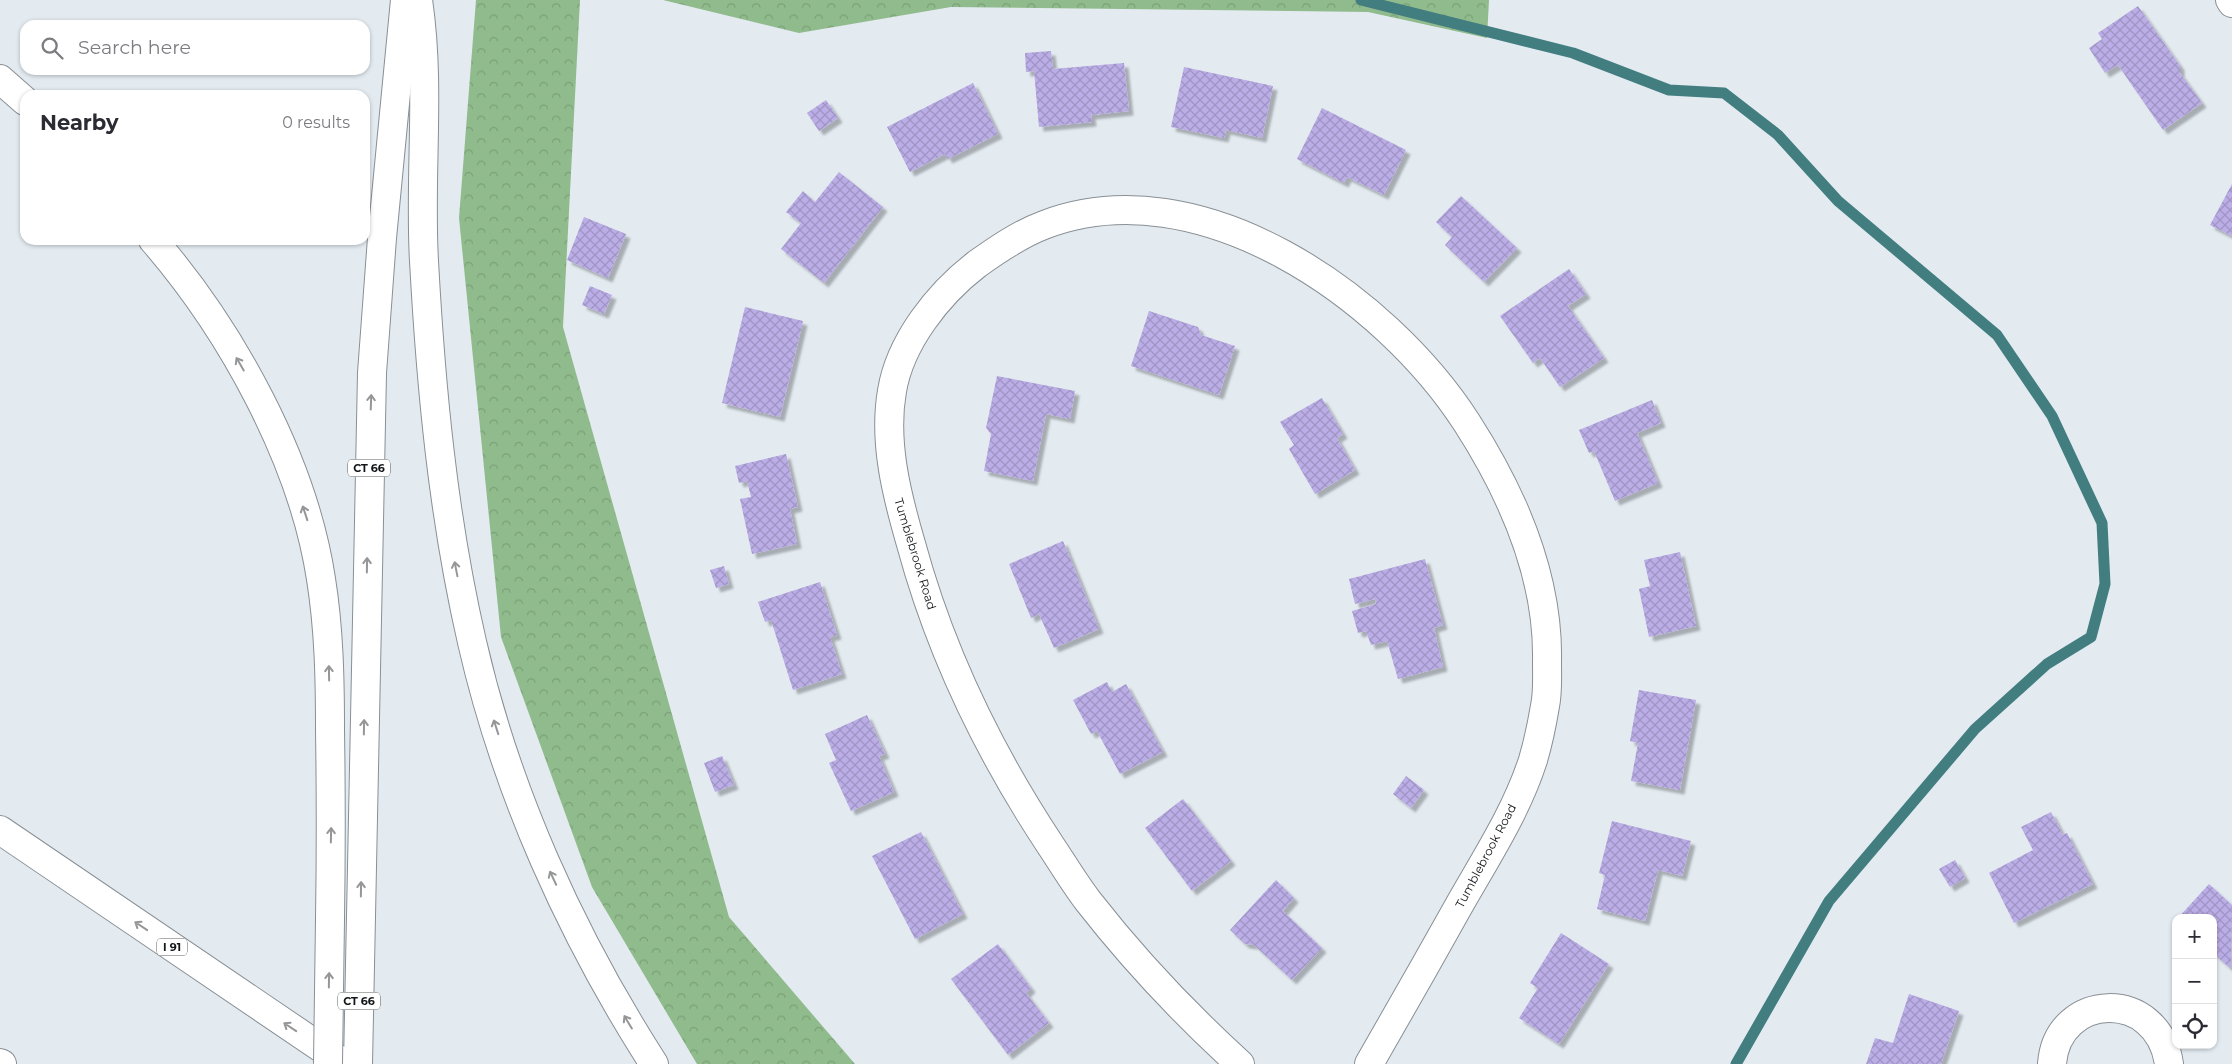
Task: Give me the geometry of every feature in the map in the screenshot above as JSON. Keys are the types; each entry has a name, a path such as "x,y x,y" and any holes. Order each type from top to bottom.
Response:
{"main road":[{"name":"CT 66","path":"358,1064 372,373 383,228 405,0"},
{"path":"418,0 424,62 422,218 430,376 444,495 466,616 496,729 542,854 603,980 654,1064"},
{"path":"0,80 20,97"},
{"name":"Tumblebrook Road","path":"1240,1064 1197,1025 1139,963 1085,897 1036,823 989,742 949,655 917,567 896,490 890,431 892,389 906,348 933,307 965,273 1002,246 1045,224 1093,212 1145,210 1196,217 1256,240 1310,270 1365,308 1405,346 1450,396 1486,453 1507,495 1515,512 1537,575 1548,639 1547,698 1533,761 1507,822 1369,1064"},
{"path":"157,245 173,263 216,324 251,382 288,460 310,528 321,578 328,642 332,818 328,1064"},
{"name":"I 91","path":"0,830 344,1064"},
{"path":"2052,1064 2056,1044 2070,1024 2090,1011 2109,1008 2129,1010 2150,1023 2164,1042 2169,1064"}],"green space":[{"path":"476,0 580,0 563,327 729,917 855,1064 697,1064 592,887 501,637 459,218"},
{"path":"663,0 1489,0 1487,38 1368,12 951,7 799,33"}],"building":[{"path":"2138,6 2180,66 2180,73 2202,103 2163,130 2118,65 2105,73 2089,48 2102,39 2098,33"},
{"path":"1051,51 1053,69 1124,63 1129,111 1091,115 1092,122 1039,127 1034,71 1026,72 1025,53"},
{"path":"1184,67 1273,86 1262,138 1226,130 1224,138 1171,127"},
{"path":"973,83 998,134 948,159 945,154 910,172 887,127"},
{"path":"826,100 838,118 819,131 807,113"},
{"path":"1322,108 1406,150 1384,195 1347,177 1344,183 1297,159"},
{"path":"839,172 883,207 824,283 781,249 801,223 786,212 803,191 815,202"},
{"path":"2232,184 2232,236 2210,225"},
{"path":"1461,196 1517,248 1484,282 1445,245 1452,237 1436,222"},
{"path":"584,217 626,234 608,278 567,260"},
{"path":"1569,269 1586,294 1568,306 1604,358 1560,387 1540,358 1533,363 1500,316"},
{"path":"590,286 612,295 604,314 582,305"},
{"path":"745,307 803,321 780,417 722,403"},
{"path":"1149,311 1198,327 1201,335 1235,346 1219,395 1131,366"},
{"path":"997,376 1075,391 1070,419 1046,414 1033,481 984,471 991,434 986,428"},
{"path":"1322,398 1343,434 1337,438 1355,470 1315,494 1289,449 1294,445 1280,422"},
{"path":"1652,400 1661,423 1637,433 1658,483 1615,501 1594,451 1589,453 1579,430"},
{"path":"786,454 798,507 790,509 797,544 752,554 740,499 751,497 747,481 739,483 735,466"},
{"path":"1063,541 1099,629 1054,648 1039,614 1031,618 1009,564"},
{"path":"1680,552 1696,626 1649,637 1639,589 1650,586 1644,560"},
{"path":"1425,559 1443,625 1434,628 1443,667 1398,679 1387,641 1371,645 1366,631 1358,633 1352,611 1376,604 1375,599 1355,604 1349,579"},
{"path":"724,566 729,584 716,588 710,570"},
{"path":"820,582 837,635 830,637 842,674 793,690 771,620 765,622 758,602"},
{"path":"1107,682 1112,692 1126,684 1163,752 1120,774 1097,731 1091,734 1073,700"},
{"path":"1639,690 1696,700 1680,790 1631,781 1638,743 1630,741"},
{"path":"867,715 885,754 879,756 894,792 851,811 829,763 836,760 825,734"},
{"path":"722,756 734,785 715,792 704,763"},
{"path":"1406,776 1424,790 1411,808 1393,794"},
{"path":"1183,799 1231,861 1192,891 1145,828"},
{"path":"2051,812 2063,835 2067,833 2093,884 2014,923 1989,873 2033,850 2021,827"},
{"path":"1612,821 1691,841 1682,876 1658,870 1645,921 1597,909 1605,875 1599,873"},
{"path":"921,832 963,914 915,939 872,856"},
{"path":"1955,860 1965,878 1950,887 1939,869"},
{"path":"1276,880 1294,898 1283,911 1322,948 1292,980 1254,945 1245,944 1230,930"},
{"path":"2209,884 2232,905 2231,969 2217,957 2217,914 2182,914"},
{"path":"1561,933 1609,964 1559,1044 1519,1018 1538,988 1530,983"},
{"path":"998,944 1031,988 1026,993 1049,1023 1008,1055 951,979"},
{"path":"1909,994 1959,1011 1941,1064 1866,1064 1875,1038 1893,1043"}],"waterway":[{"path":"1361,0 1573,53 1669,90 1724,93 1778,135 1838,201 1997,335 2052,416 2102,523 2105,584 2091,637 2047,664 1975,729 1829,901 1736,1064"}]}
